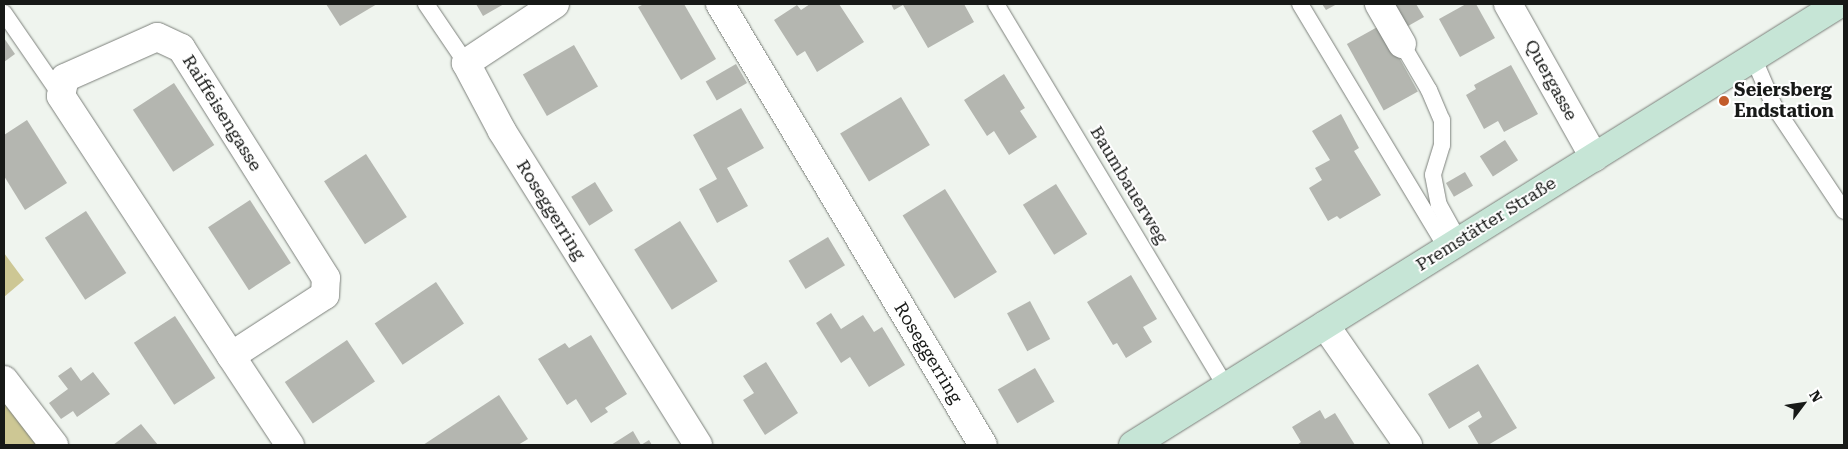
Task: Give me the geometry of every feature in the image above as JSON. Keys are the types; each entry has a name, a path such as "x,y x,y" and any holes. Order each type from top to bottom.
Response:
{"main road":[{"name":"Premstätter Straße","path":"1133,445 1839,4"}],"street":[{"path":"466,63 556,4"},
{"name":"Roseggerring","path":"720,4 983,445"},
{"path":"1379,4 1402,44"},
{"name":"Quergasse","path":"1508,4 1594,157"},
{"name":"Raiffeisengasse","path":"60,96 65,78 156,37 181,48 326,278 325,295 231,356"},
{"name":"Roseggerring","path":"466,63 502,131 698,445"},
{"path":"60,96 290,445"},
{"path":"1325,325 1408,445"},
{"path":"4,380 54,445"}],"lane":[{"path":"426,4 466,63"},
{"name":"Baumbauerweg","path":"996,4 1226,387"},
{"path":"1300,4 1453,245"},
{"path":"4,12 60,96"},
{"path":"1402,44 1429,90 1442,120 1442,145 1433,175 1439,205 1453,245"},
{"path":"1753,58 1774,106 1844,211"}],"shaded area":[{"path":"4,253 24,280 4,297"},
{"path":"4,396 42,445 4,445"}],"building":[{"path":"326,4 377,4 340,26"},
{"path":"476,4 504,4 483,16"},
{"path":"644,4 684,4 716,59 681,80 638,7"},
{"path":"810,4 839,4 864,42 817,72 805,51 797,56 774,20 797,5 801,10"},
{"path":"891,4 964,4 974,22 928,48 903,5 894,10"},
{"path":"1322,4 1337,4 1326,10"},
{"path":"1395,4 1416,4 1424,17 1401,30 1388,8"},
{"path":"1466,4 1476,4 1495,38 1460,57 1439,19"},
{"path":"1381,25 1418,91 1384,110 1347,44"},
{"path":"4,38 15,54 4,62"},
{"path":"574,45 598,87 547,116 523,75"},
{"path":"736,64 747,83 717,101 706,82"},
{"path":"1511,65 1538,114 1504,132 1498,121 1484,129 1466,95 1476,89 1474,85"},
{"path":"1004,74 1025,108 1020,111 1037,137 1009,155 994,131 987,136 964,100"},
{"path":"174,83 214,145 173,172 133,110"},
{"path":"901,97 930,145 869,182 840,134"},
{"path":"741,108 764,148 727,168 748,206 717,223 699,189 717,179 693,135"},
{"path":"1341,114 1359,148 1354,151 1381,195 1340,219 1337,216 1328,221 1309,188 1322,180 1315,168 1330,160 1312,131"},
{"path":"27,120 67,183 25,210 4,176 4,135"},
{"path":"1505,140 1518,160 1493,176 1480,156"},
{"path":"366,154 407,217 365,244 324,181"},
{"path":"1465,172 1473,186 1454,197 1446,183"},
{"path":"595,182 613,211 589,226 571,197"},
{"path":"1056,184 1087,234 1054,255 1023,205"},
{"path":"945,189 997,272 955,299 903,215"},
{"path":"250,200 291,263 249,290 208,227"},
{"path":"86,211 126,273 85,300 45,238"},
{"path":"680,221 718,281 672,310 634,250"},
{"path":"828,237 845,265 806,289 789,261"},
{"path":"1131,275 1157,319 1143,327 1152,342 1126,358 1117,343 1113,345 1087,302"},
{"path":"436,282 464,323 403,365 375,323"},
{"path":"1030,301 1050,339 1027,351 1007,313"},
{"path":"831,313 841,329 863,315 874,332 882,327 905,365 869,387 850,357 841,363 816,323"},
{"path":"175,316 215,378 174,405 134,343"},
{"path":"591,335 627,394 605,408 608,412 591,423 576,399 567,405 538,359 565,343 569,348"},
{"path":"347,340 375,381 313,423 285,382"},
{"path":"766,362 798,413 765,435 743,400 754,393 743,376"},
{"path":"1478,364 1517,428 1488,445 1479,445 1468,426 1482,417 1479,411 1449,429 1428,394"},
{"path":"71,367 81,381 93,372 110,394 77,417 73,411 61,419 49,403 68,389 58,376"},
{"path":"1035,368 1054,402 1017,423 998,390"},
{"path":"499,395 528,439 518,445 423,445"},
{"path":"1320,410 1325,419 1335,413 1355,445 1297,445 1301,442 1292,427"},
{"path":"141,424 158,445 113,445"},
{"path":"633,431 641,445 611,445"},
{"path":"649,440 652,445 641,445"}],"place":[{"name":"Seiersberg Endstation","path":"1724,101"}]}
